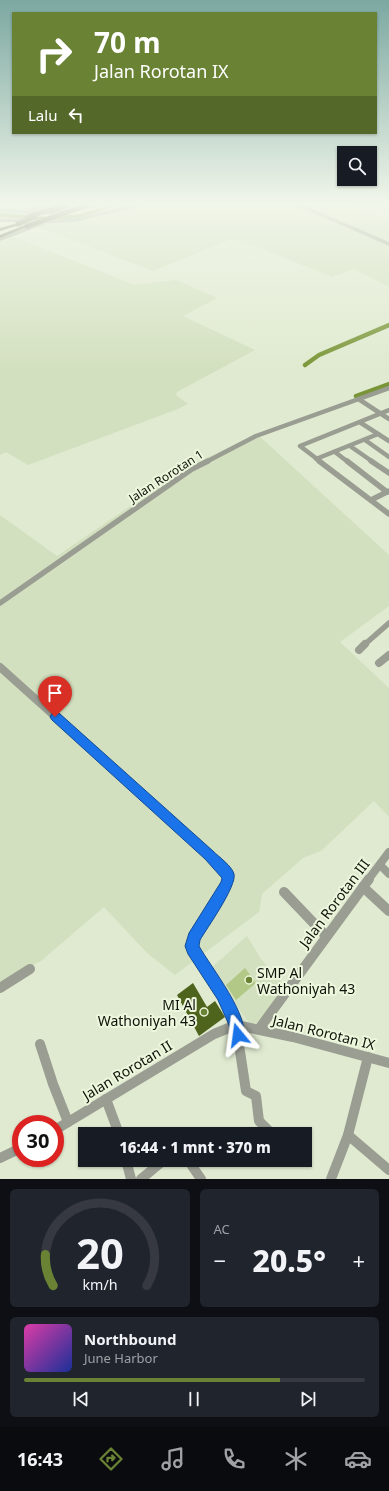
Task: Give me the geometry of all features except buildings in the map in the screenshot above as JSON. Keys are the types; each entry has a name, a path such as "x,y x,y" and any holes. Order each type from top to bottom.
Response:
{"street":[{"name":"Jalan Rorotan 1","path":"0,603 192,469 250,439 360,400 389,388"},
{"path":"360,400 389,419"},
{"path":"389,410 361,423 301,445 301,448 389,514"},
{"path":"361,423 389,441"},
{"path":"316,459 378,434"},
{"path":"365,440 389,457"},
{"path":"350,446 389,473"},
{"path":"335,452 388,492 371,500"},
{"path":"358,650 389,622"},
{"path":"379,663 389,655"},
{"path":"0,668 226,871 229,879 227,884 194,938 192,946 193,950 223,995 236,1025 246,1090 256,1096 259,1121 265,1127"},
{"name":"Jalan Rorotan III","path":"259,1029 389,852"},
{"path":"380,865 389,874"},
{"path":"363,887 389,911"},
{"path":"284,892 326,936"},
{"path":"0,988 30,969"},
{"name":"Jalan Rorotan IX","path":"236,1025 259,1029 389,1063"},
{"name":"Jalan Rorotan II","path":"64,1124 214,1034 236,1025"},
{"path":"40,1044 53,1084 68,1122"},
{"path":"331,1179 348,1135 368,1057"},
{"path":"106,1099 116,1127"},
{"path":"348,1135 389,1170"},
{"path":"0,1158 12,1152"},
{"path":"128,1167 131,1179"},
{"path":"141,1179 156,1167"},
{"path":"193,1167 201,1179"}],"shaded area":[{"path":"0,260 72,260 134,285 176,280 217,298 183,316 255,350 177,392 176,395 188,404 178,409 28,465 6,452 0,455"},
{"path":"124,260 180,260 153,271"},
{"path":"290,260 389,260 389,287 354,269 332,277"},
{"path":"257,434 389,555 389,606 340,642 389,688 389,817 374,801 321,851 303,858 262,894 259,912 175,975 147,953 104,907 41,961 0,982 0,515 57,556 167,481 206,458"},
{"name":"SMP Al Wathoniyah 43","path":"247,936 261,959 290,991 252,1027 210,969"}],"green space":[{"path":"245,968 256,983 236,1000 226,985"}],"waterway":[{"path":"305,365 319,355 389,325"},
{"path":"356,396 389,384"}],"place":[{"name":"SMP Al Wathoniyah 43","path":"249,980"},
{"name":"MI Al Wathoniyah 43","path":"204,1012"}],"route":[{"path":"55,717 147,798 226,871 229,879 227,884 192,941 192,946 193,950 223,995 236,1025 238,1035"}]}
